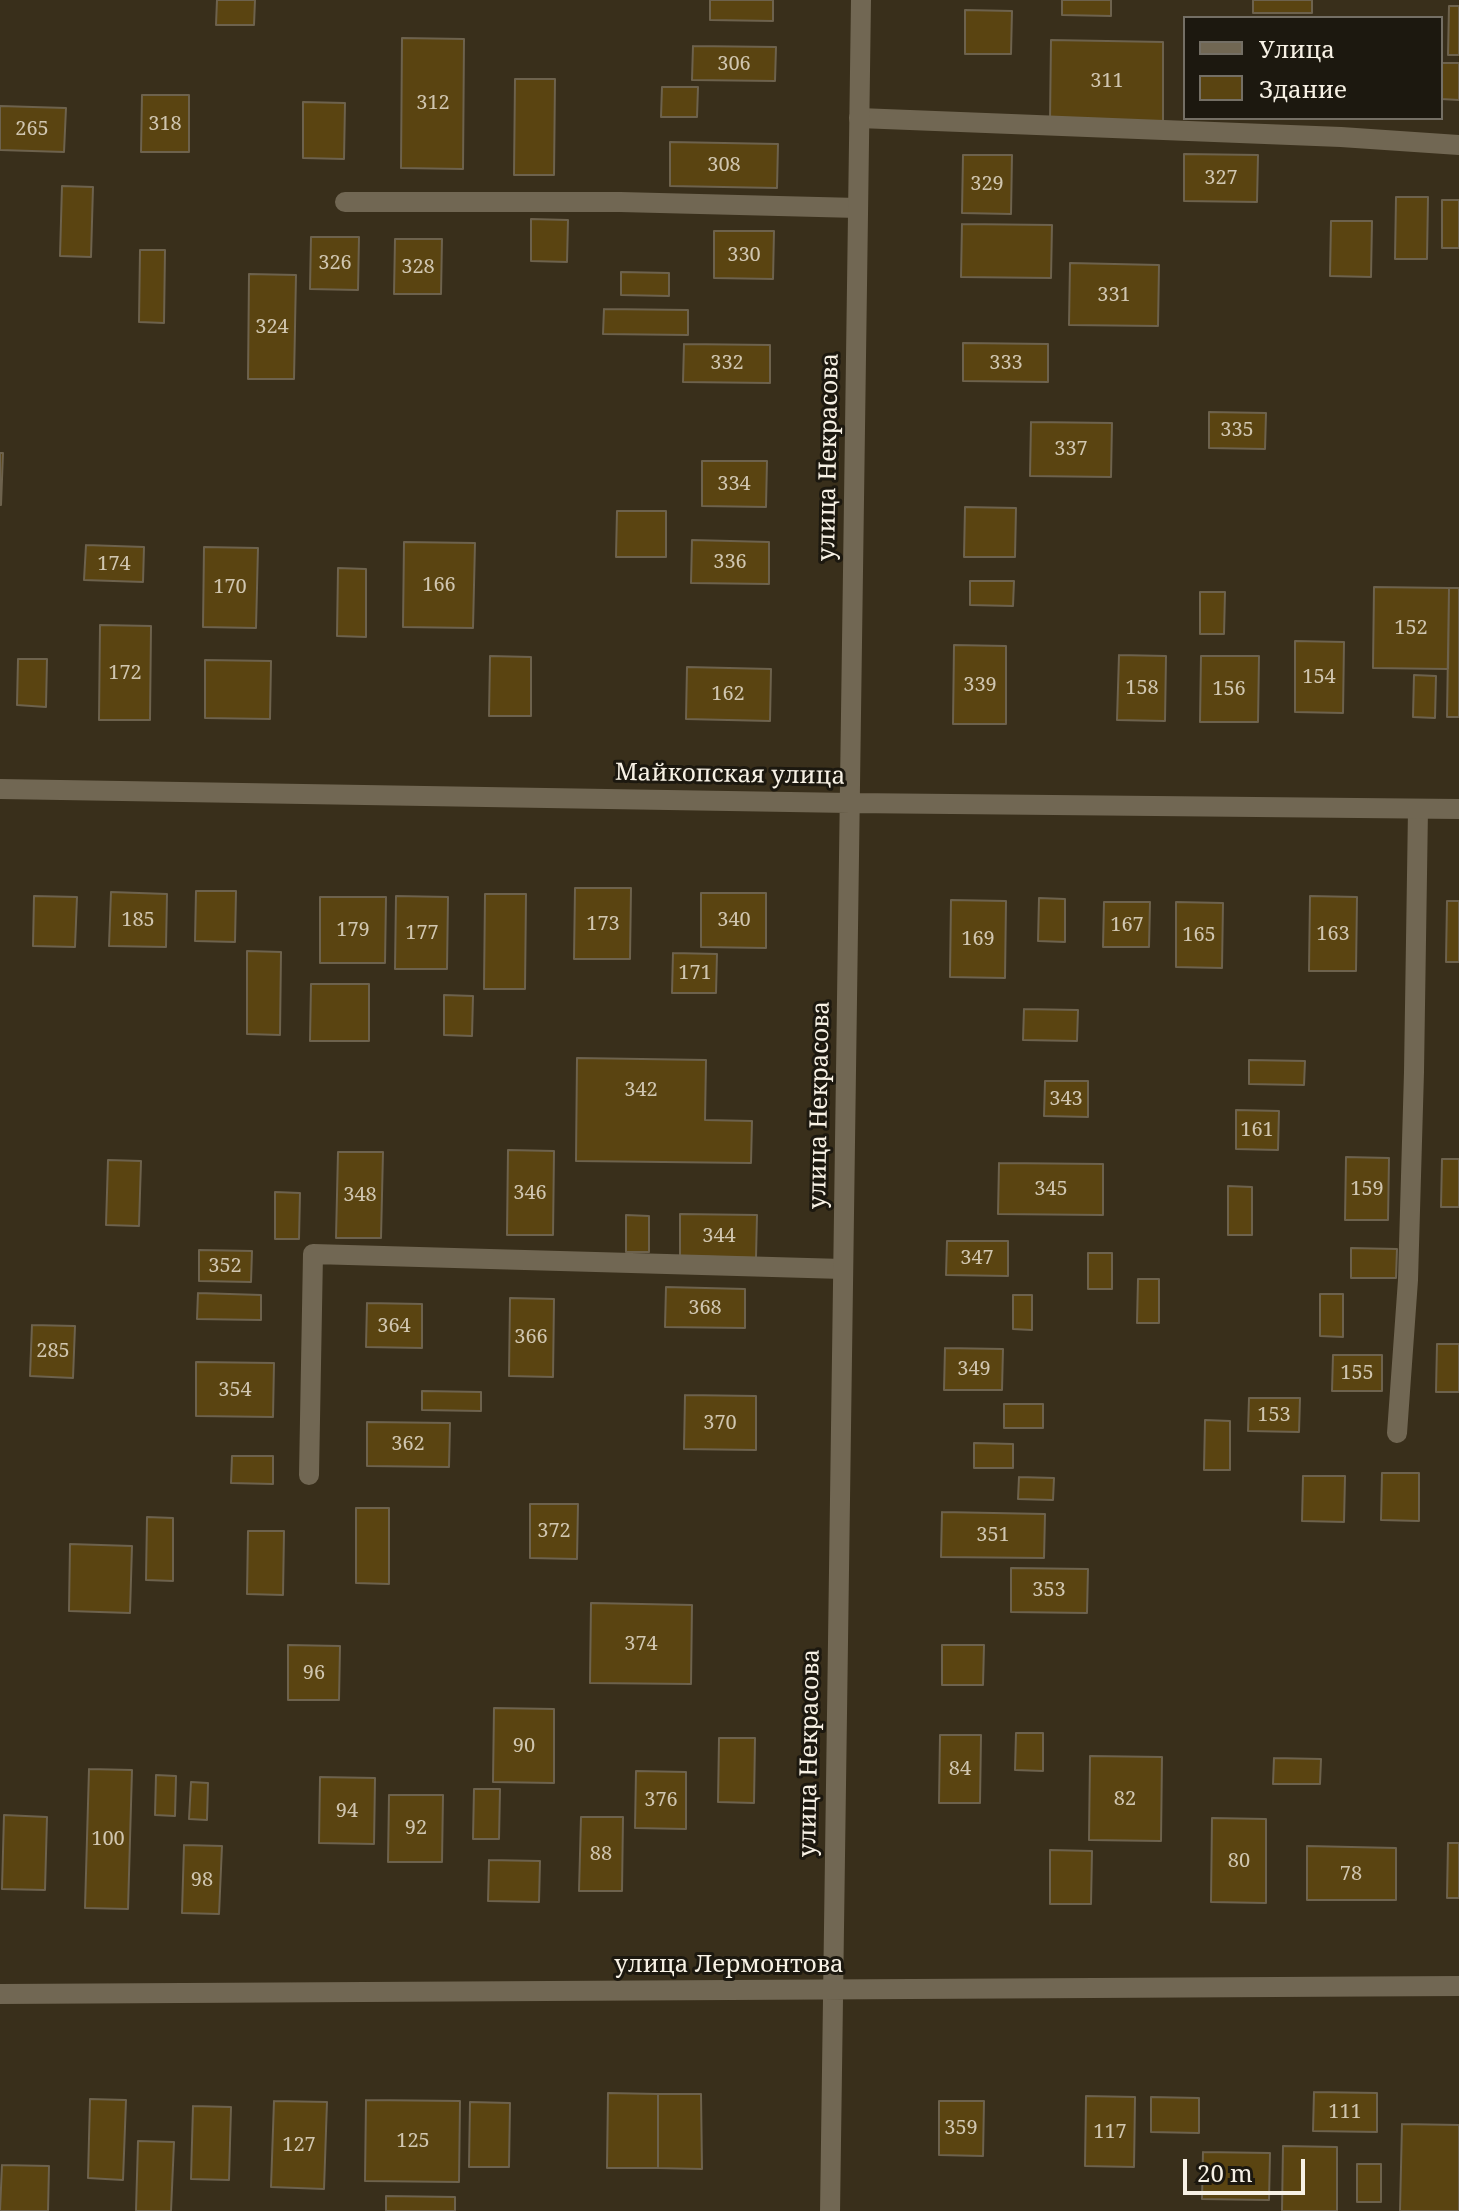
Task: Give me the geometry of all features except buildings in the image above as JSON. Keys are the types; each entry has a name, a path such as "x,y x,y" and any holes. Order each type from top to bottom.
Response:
{"street":[{"name":"улица Некрасова","path":"830,2211 861,0"},
{"path":"859,118 1341,137 1459,145"},
{"path":"345,202 620,202 858,208"},
{"name":"Майкопская улица","path":"0,789 1459,809"},
{"path":"1397,1433 1408,1280 1418,809"},
{"path":"309,1475 313,1254 843,1269"},
{"name":"улица Лермонтова","path":"0,1994 1459,1986"}]}
